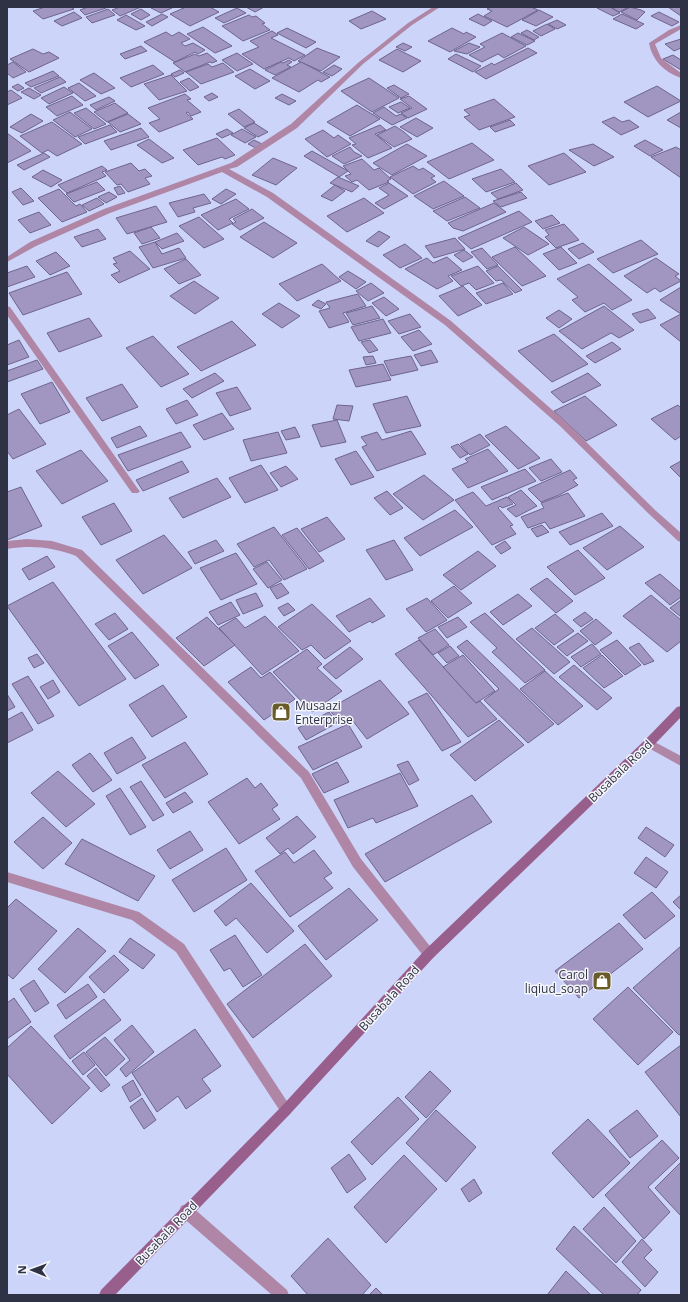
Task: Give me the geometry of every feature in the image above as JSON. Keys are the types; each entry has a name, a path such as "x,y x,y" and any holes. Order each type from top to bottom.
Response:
{"street":[{"path":"7,260 33,244 107,211 148,195 234,166 294,126 361,63 410,24 436,7"},
{"path":"681,27 671,31 652,43 653,53 661,63 681,76"},
{"path":"224,170 270,195 448,324 564,424 652,512 681,538"},
{"path":"7,309 135,491"},
{"path":"7,545 26,542 55,544 79,553 305,775 357,863 429,954"},
{"name":"Busabala Road","path":"106,1295 186,1211 286,1110 429,954 649,743 681,710"},
{"path":"649,743 681,761"},
{"path":"7,877 135,916 180,948 286,1110"},
{"path":"186,1211 282,1295"}],"building":[{"path":"45,7 71,7 74,9 43,19 33,11"},
{"path":"88,7 106,8 85,15 80,10"},
{"path":"120,7 141,7 120,16 112,10"},
{"path":"174,7 161,13 151,8"},
{"path":"186,7 210,7 219,12 190,26 170,14"},
{"path":"246,7 264,7 255,12"},
{"path":"491,7 531,7 538,10 507,27 484,16 492,11 487,9"},
{"path":"610,7 620,13 613,16 597,8"},
{"path":"611,7 629,7 619,12"},
{"path":"630,7 645,12 637,20 621,12"},
{"path":"668,7 681,7 681,16"},
{"path":"237,8 246,13 224,23 215,18"},
{"path":"108,9 115,15 92,23 86,17"},
{"path":"141,9 150,15 141,20 131,14"},
{"path":"539,10 553,17 536,26 522,20"},
{"path":"372,11 386,19 361,29 349,21"},
{"path":"74,12 82,18 62,26 54,21"},
{"path":"659,12 679,22 672,26 651,16"},
{"path":"162,14 168,17 152,26 146,22"},
{"path":"478,14 492,21 484,26 469,19"},
{"path":"622,14 644,24 636,29 613,19"},
{"path":"126,15 145,26 136,30 117,20"},
{"path":"249,15 252,17 256,16 265,23 262,24 270,30 243,41 222,26"},
{"path":"557,20 566,25 557,29 548,24"},
{"path":"547,24 555,29 541,36 533,31"},
{"path":"203,27 232,46 215,53 187,34"},
{"path":"287,28 316,42 306,48 277,33"},
{"path":"452,28 464,34 466,32 476,37 450,52 428,41"},
{"path":"527,30 539,37 534,40 521,33"},
{"path":"272,31 278,35 271,38 305,55 294,61 289,58 264,69 242,54 259,47 250,41"},
{"path":"166,32 172,36 179,32 190,39 181,43 185,46 193,43 205,50 198,54 195,52 175,62 144,42"},
{"path":"502,33 526,46 504,58 498,54 482,62 469,55 485,47 480,44"},
{"path":"518,33 535,41 527,45 511,37"},
{"path":"681,39 681,48 674,51 665,44"},
{"path":"403,43 412,47 405,51 396,47"},
{"path":"469,43 480,47 467,54 454,51"},
{"path":"141,46 147,51 125,59 120,54"},
{"path":"317,48 340,57 321,71 298,61"},
{"path":"528,48 537,53 486,79 475,72 492,63 494,65"},
{"path":"33,49 43,54 49,52 59,58 29,72 10,59"},
{"path":"397,49 421,61 403,72 379,60"},
{"path":"207,53 217,61 212,63 210,62 185,72 173,63 195,54 199,56"},
{"path":"237,53 253,64 237,71 222,60"},
{"path":"456,54 481,66 473,72 448,59"},
{"path":"673,55 681,60 681,70 663,59"},
{"path":"289,60 292,62 287,65 291,67 275,75 265,70 281,62 283,63"},
{"path":"13,62 26,72 13,78 7,73 7,65"},
{"path":"301,62 330,77 321,82 318,80 299,92 272,78"},
{"path":"223,63 234,72 201,84 186,72 208,64 212,67"},
{"path":"153,65 164,74 131,87 120,78"},
{"path":"334,65 342,69 332,76 323,72"},
{"path":"250,69 270,81 255,89 235,76"},
{"path":"180,70 184,73 175,77 171,74"},
{"path":"53,71 59,76 31,87 25,83"},
{"path":"94,73 115,88 101,94 80,80"},
{"path":"171,75 187,91 159,100 144,84"},
{"path":"60,77 66,82 41,93 34,88"},
{"path":"189,78 199,87 190,91 180,82"},
{"path":"369,78 399,98 372,112 341,91"},
{"path":"79,83 96,96 85,101 68,88"},
{"path":"18,84 24,88 18,91 12,87"},
{"path":"394,85 409,94 401,98 387,88"},
{"path":"657,86 681,101 648,117 624,102"},
{"path":"64,87 73,93 49,104 41,98"},
{"path":"29,88 41,95 34,99 21,92"},
{"path":"11,90 22,98 7,105 7,92"},
{"path":"212,93 218,97 209,101 204,97"},
{"path":"185,94 191,99 187,100 201,112 191,116 188,112 186,113 193,119 159,132 149,123 160,119 148,108"},
{"path":"282,94 296,101 289,105 275,98"},
{"path":"72,96 83,105 57,116 46,107"},
{"path":"409,96 427,109 408,118 401,113 412,108 400,99"},
{"path":"109,97 115,101 96,110 90,105"},
{"path":"494,99 515,117 479,130 464,117 470,115 464,110"},
{"path":"401,102 410,108 398,113 389,107"},
{"path":"115,103 128,113 107,122 94,112"},
{"path":"357,105 380,119 350,136 327,122"},
{"path":"384,107 396,116 401,114 407,118 392,125 373,113"},
{"path":"86,108 106,124 94,129 74,113"},
{"path":"239,109 255,122 244,127 228,114"},
{"path":"70,112 92,129 75,137 53,120"},
{"path":"681,112 681,128 667,120"},
{"path":"31,114 43,121 22,133 10,127"},
{"path":"128,114 141,124 120,132 108,122"},
{"path":"614,117 622,122 629,120 639,127 621,135 602,122"},
{"path":"416,118 433,128 417,137 400,127"},
{"path":"510,120 515,125 495,132 490,127"},
{"path":"52,122 82,144 57,156 48,150 42,153 20,136"},
{"path":"254,123 268,132 258,137 244,128"},
{"path":"110,125 117,132 85,144 78,137"},
{"path":"380,125 386,130 375,134 392,148 368,158 352,145 356,144 349,138"},
{"path":"395,126 412,139 394,147 377,135"},
{"path":"141,128 149,137 111,150 104,141"},
{"path":"227,129 233,133 222,138 216,134"},
{"path":"242,129 256,137 245,143 231,135"},
{"path":"323,130 334,138 338,135 351,144 327,157 305,139"},
{"path":"7,133 31,151 7,163"},
{"path":"217,138 235,155 225,159 222,157 198,165 183,150"},
{"path":"149,139 174,158 162,163 137,145"},
{"path":"254,140 262,144 256,148 248,144"},
{"path":"645,140 663,150 650,156 634,146"},
{"path":"472,143 494,160 449,179 427,162"},
{"path":"407,144 427,156 392,175 373,163"},
{"path":"593,144 614,157 594,166 569,150"},
{"path":"350,147 354,152 362,156 344,164 332,156"},
{"path":"676,147 681,150 681,178 651,157"},
{"path":"312,151 348,171 339,177 304,156"},
{"path":"44,153 50,157 24,170 17,165"},
{"path":"564,153 586,172 549,185 528,166"},
{"path":"273,158 297,168 276,185 252,175"},
{"path":"362,159 374,170 379,168 391,179 387,181 389,182 369,190 357,180 352,182 345,176 351,174 343,166"},
{"path":"131,163 139,171 145,169 152,176 145,178 150,184 128,192 121,184 117,185 105,172"},
{"path":"102,166 107,170 102,172 106,176 67,193 58,185"},
{"path":"413,166 419,170 423,168 435,176 431,178 436,182 413,194 390,177"},
{"path":"501,169 515,182 486,192 472,179"},
{"path":"43,170 62,180 51,187 32,177"},
{"path":"338,177 359,186 352,192 330,183"},
{"path":"444,181 464,196 433,209 414,196"},
{"path":"97,182 105,190 74,202 66,194"},
{"path":"389,183 408,196 384,209 375,203 389,195 379,188"},
{"path":"516,183 523,190 498,199 491,193"},
{"path":"335,185 345,191 332,201 321,196"},
{"path":"120,186 125,193 118,195 114,188"},
{"path":"21,188 34,201 23,205 12,192"},
{"path":"59,189 76,206 80,204 87,212 62,222 38,198"},
{"path":"226,189 236,194 221,204 212,199"},
{"path":"109,192 117,197 106,203 98,197"},
{"path":"521,192 527,198 501,207 493,201"},
{"path":"204,194 211,203 193,208 195,212 178,217 169,203"},
{"path":"465,197 480,208 447,221 433,211"},
{"path":"97,198 104,204 89,211 82,205"},
{"path":"364,198 384,213 347,232 327,216"},
{"path":"236,199 249,209 229,219 233,223 218,230 201,215"},
{"path":"494,203 506,212 463,231 453,228 448,223"},
{"path":"156,206 167,222 127,234 116,218"},
{"path":"252,209 264,218 240,230 232,224 236,222 233,219"},
{"path":"519,211 532,222 471,249 458,238"},
{"path":"39,212 51,225 30,233 18,220"},
{"path":"552,215 560,223 543,229 535,221"},
{"path":"199,217 224,239 204,248 179,226"},
{"path":"264,222 297,243 273,258 240,237"},
{"path":"564,224 579,240 556,248 545,237 549,235 545,230"},
{"path":"151,227 160,238 142,244 134,233"},
{"path":"524,227 549,244 528,255 503,238"},
{"path":"98,229 106,239 82,247 74,237"},
{"path":"379,231 390,237 378,247 366,241"},
{"path":"177,233 184,241 162,249 155,242"},
{"path":"455,238 465,249 434,258 425,246"},
{"path":"641,240 658,254 613,273 597,259"},
{"path":"155,242 162,254 179,248 186,258 153,268 139,247"},
{"path":"583,243 594,252 579,259 568,249"},
{"path":"405,244 422,258 400,268 383,255"},
{"path":"515,247 546,276 522,286 492,257"},
{"path":"561,247 577,263 559,270 543,254"},
{"path":"482,248 498,265 487,269 471,252"},
{"path":"464,250 473,257 463,262 454,255"},
{"path":"130,251 150,269 119,283 111,275 120,271 113,264 117,263 113,258"},
{"path":"56,252 70,266 50,275 36,261"},
{"path":"447,257 462,270 448,276 453,281 437,289 405,269 427,258 433,263"},
{"path":"656,258 679,274 675,276 681,281 660,292 655,288 647,293 624,276"},
{"path":"186,259 201,275 179,284 164,269"},
{"path":"322,264 341,281 297,301 279,284"},
{"path":"589,264 632,300 612,310 604,303 585,312 572,300 578,297 557,279"},
{"path":"27,266 35,277 7,287 7,273"},
{"path":"478,266 494,283 476,290 469,283 461,286 451,276"},
{"path":"498,266 522,290 515,293 501,280 496,281 486,271"},
{"path":"348,271 366,282 356,289 339,277"},
{"path":"67,272 82,294 23,315 9,293"},
{"path":"194,281 219,298 195,314 170,296"},
{"path":"371,283 384,293 368,301 356,291"},
{"path":"503,283 513,294 486,304 476,293"},
{"path":"463,286 482,305 458,316 439,296"},
{"path":"681,287 681,314 660,300"},
{"path":"358,294 366,306 343,313 349,322 329,328 319,311 330,308 326,302"},
{"path":"384,297 399,309 386,316 372,303"},
{"path":"318,300 326,304 321,309 312,305"},
{"path":"279,303 300,316 282,328 262,314"},
{"path":"372,306 380,318 353,325 346,313"},
{"path":"604,306 634,330 619,338 611,333 582,349 559,331"},
{"path":"648,309 656,318 640,323 632,314"},
{"path":"559,310 572,319 559,328 546,318"},
{"path":"410,314 421,327 399,334 388,321"},
{"path":"681,314 681,342 660,325"},
{"path":"89,318 102,336 59,352 47,333"},
{"path":"383,319 391,333 359,341 351,327"},
{"path":"232,321 256,345 201,371 177,347"},
{"path":"419,330 432,344 413,351 401,337"},
{"path":"554,334 588,364 552,382 518,351"},
{"path":"153,336 189,374 161,387 126,348"},
{"path":"19,340 29,357 7,365 7,345"},
{"path":"370,340 378,350 369,353 361,342"},
{"path":"612,342 621,349 595,363 586,356"},
{"path":"431,350 438,362 421,366 414,355"},
{"path":"373,356 376,363 366,365 363,357"},
{"path":"411,356 418,370 391,376 384,361"},
{"path":"37,360 43,369 7,382 7,371"},
{"path":"383,364 391,380 356,387 349,370"},
{"path":"215,373 224,381 192,398 183,389"},
{"path":"588,373 601,385 563,403 551,392"},
{"path":"52,382 70,412 40,424 21,394"},
{"path":"122,384 138,407 102,421 86,398"},
{"path":"237,387 251,409 230,416 216,393"},
{"path":"407,396 421,426 386,433 373,404"},
{"path":"585,396 617,425 586,441 554,411"},
{"path":"187,400 198,415 176,424 166,409"},
{"path":"337,405 353,406 349,421 333,419"},
{"path":"678,405 681,408 681,436 675,440 651,419"},
{"path":"19,409 46,444 13,459 7,451 7,415"},
{"path":"222,413 234,429 204,440 193,425"},
{"path":"337,420 346,442 321,447 312,425"},
{"path":"140,426 147,436 117,448 111,438"},
{"path":"506,426 540,458 518,469 485,436"},
{"path":"295,427 300,437 286,440 281,431"},
{"path":"411,431 426,454 377,471 362,447 367,445 361,437 377,432 382,440"},
{"path":"181,432 191,447 128,471 118,455"},
{"path":"278,432 287,453 251,461 243,440"},
{"path":"480,434 490,445 470,455 460,444"},
{"path":"458,444 468,454 460,458 451,447"},
{"path":"488,449 508,471 468,488 452,469 468,462 465,459"},
{"path":"81,450 108,481 62,504 36,471"},
{"path":"356,451 374,477 351,485 335,459"},
{"path":"551,459 562,472 541,481 529,468"},
{"path":"182,461 189,472 143,491 136,480"},
{"path":"681,461 681,478 670,467"},
{"path":"261,465 278,490 245,503 229,478"},
{"path":"286,466 298,479 281,487 270,473"},
{"path":"525,469 536,481 492,500 481,487"},
{"path":"570,470 577,478 573,480 578,485 559,495 541,502 528,489"},
{"path":"424,475 454,500 423,520 393,494"},
{"path":"217,478 231,497 183,518 169,498"},
{"path":"21,487 42,526 7,540 7,492"},
{"path":"521,490 537,506 516,517 507,509 516,505 508,497"},
{"path":"387,491 403,508 390,515 374,498"},
{"path":"473,492 486,506 507,497 513,504 502,508 500,506 498,508 513,525 510,526 516,534 492,545 455,500"},
{"path":"568,493 585,516 550,529 545,522 528,528 521,517 544,508 541,503"},
{"path":"114,503 132,531 101,545 82,517"},
{"path":"455,510 473,527 420,556 404,538"},
{"path":"602,513 613,526 570,545 559,532"},
{"path":"327,517 345,539 319,552 301,529"},
{"path":"542,525 549,532 537,537 531,529"},
{"path":"620,526 644,547 607,570 583,548"},
{"path":"274,527 307,569 284,580 269,560 254,567 237,544"},
{"path":"297,528 324,561 309,569 282,535"},
{"path":"164,535 192,568 143,594 116,560"},
{"path":"216,540 224,551 195,564 188,552"},
{"path":"394,540 413,570 386,580 366,550"},
{"path":"505,541 511,548 501,554 495,547"},
{"path":"578,550 605,578 575,595 547,567"},
{"path":"478,551 496,566 461,590 443,575"},
{"path":"236,553 257,584 221,600 200,568"},
{"path":"47,556 55,567 29,580 22,569"},
{"path":"267,562 282,580 268,588 253,569"},
{"path":"660,574 681,592 681,597 670,605 645,583"},
{"path":"547,578 573,601 556,613 530,589"},
{"path":"53,582 126,679 79,706 7,606"},
{"path":"281,583 289,593 277,599 270,588"},
{"path":"454,586 472,603 448,618 431,601"},
{"path":"256,593 263,606 243,614 236,600"},
{"path":"518,594 532,606 503,625 490,612"},
{"path":"651,595 681,620 681,641 667,652 623,616"},
{"path":"370,598 385,616 372,623 370,621 349,632 336,616"},
{"path":"427,598 447,620 426,632 406,609"},
{"path":"681,600 681,617 670,608"},
{"path":"231,602 240,615 218,625 209,612"},
{"path":"288,603 295,610 284,616 278,608"},
{"path":"312,604 351,641 325,659 311,645 302,650 278,627"},
{"path":"585,612 593,619 581,627 573,620"},
{"path":"115,613 128,629 109,640 95,624"},
{"path":"485,613 545,670 525,683 492,652 497,648 470,622"},
{"path":"555,614 574,631 554,645 535,628"},
{"path":"265,616 299,651 262,675 219,628 236,618 245,628"},
{"path":"207,617 235,645 204,666 176,638"},
{"path":"458,617 467,627 447,638 438,627"},
{"path":"596,619 612,633 595,645 580,631"},
{"path":"532,628 570,662 554,674 516,639"},
{"path":"435,629 449,645 433,655 418,638"},
{"path":"132,632 159,665 135,679 108,646"},
{"path":"578,633 588,641 567,656 557,647"},
{"path":"419,640 476,703 480,701 497,719 468,737 395,654"},
{"path":"467,640 554,724 528,743 484,700 499,689 457,647"},
{"path":"617,640 641,665 625,675 600,650"},
{"path":"639,643 654,661 644,665 629,648"},
{"path":"592,644 601,654 581,667 571,657"},
{"path":"450,646 459,656 447,663 438,653"},
{"path":"350,647 363,659 336,679 323,667"},
{"path":"307,649 322,664 317,668 342,691 312,712 273,672"},
{"path":"37,654 44,663 34,668 28,658"},
{"path":"463,655 495,691 476,703 443,667"},
{"path":"602,655 623,676 604,688 583,668"},
{"path":"574,665 612,698 597,710 559,677"},
{"path":"251,667 261,678 270,672 295,699 264,720 228,682"},
{"path":"545,671 583,706 558,725 520,689"},
{"path":"28,676 54,716 38,724 12,684"},
{"path":"53,680 60,692 48,699 40,687"},
{"path":"380,680 409,714 367,739 349,716 339,722 329,709"},
{"path":"163,685 187,717 152,737 129,705"},
{"path":"427,693 461,742 442,751 408,702"},
{"path":"7,694 15,707 7,711"},
{"path":"22,712 33,730 7,743 7,720"},
{"path":"329,712 337,723 306,740 298,728"},
{"path":"499,720 524,745 475,781 450,755"},
{"path":"348,724 362,747 313,770 298,747"},
{"path":"132,737 146,758 117,774 104,753"},
{"path":"185,742 208,774 165,798 142,765"},
{"path":"90,753 112,780 93,792 72,765"},
{"path":"408,761 419,780 409,785 397,765"},
{"path":"337,762 349,782 324,793 312,774"},
{"path":"58,771 95,804 66,827 31,793"},
{"path":"400,773 418,806 376,823 373,818 348,828 334,800"},
{"path":"247,778 255,788 261,783 278,805 272,809 280,819 239,844 208,802"},
{"path":"141,781 164,815 153,821 130,787"},
{"path":"120,788 146,827 130,835 106,796"},
{"path":"185,792 193,802 173,813 166,803"},
{"path":"472,795 492,822 385,882 365,854"},
{"path":"297,816 316,837 293,854 288,848 280,854 266,838"},
{"path":"43,817 72,843 43,869 14,842"},
{"path":"646,827 674,845 665,857 638,838"},
{"path":"190,831 203,850 170,869 157,850"},
{"path":"82,839 155,876 138,901 65,864"},
{"path":"226,848 247,880 194,912 172,880"},
{"path":"314,850 332,873 324,878 333,888 290,917 255,871 285,852 294,863"},
{"path":"646,857 668,872 656,888 634,873"},
{"path":"251,883 294,931 267,953 236,918 226,926 214,911"},
{"path":"349,888 378,920 326,960 298,926"},
{"path":"652,892 675,916 645,939 623,915"},
{"path":"681,895 681,910 673,902"},
{"path":"16,899 57,931 13,979 7,974 7,908"},
{"path":"619,923 643,949 579,998 555,971"},
{"path":"78,928 106,951 65,993 38,969"},
{"path":"235,935 262,975 243,987 230,968 224,971 210,950"},
{"path":"130,938 155,955 143,969 119,952"},
{"path":"305,944 332,976 253,1038 227,1004"},
{"path":"681,946 681,1034 679,1035 633,988"},
{"path":"114,955 129,970 104,993 89,977"},
{"path":"34,980 49,1003 35,1012 20,989"},
{"path":"88,984 97,997 66,1019 57,1005"},
{"path":"628,987 673,1032 638,1065 593,1019"},
{"path":"14,998 31,1022 7,1039 7,1003"},
{"path":"104,999 121,1020 70,1059 54,1036"},
{"path":"132,1025 154,1052 126,1077 120,1069 130,1060 114,1040"},
{"path":"31,1026 90,1088 52,1124 7,1074 7,1048"},
{"path":"195,1029 221,1066 202,1079 211,1091 186,1109 178,1096 157,1112 132,1073"},
{"path":"105,1037 125,1059 106,1076 86,1052"},
{"path":"681,1045 681,1117 645,1072"},
{"path":"84,1052 95,1065 83,1075 72,1061"},
{"path":"96,1068 110,1085 101,1092 87,1076"},
{"path":"430,1071 451,1091 426,1118 405,1097"},
{"path":"133,1080 141,1095 130,1102 122,1087"},
{"path":"398,1097 419,1119 372,1165 351,1142"},
{"path":"142,1098 156,1120 144,1129 130,1107"},
{"path":"436,1110 476,1147 446,1182 406,1143"},
{"path":"637,1110 658,1136 630,1158 609,1131"},
{"path":"588,1119 630,1163 593,1198 552,1153"},
{"path":"662,1140 679,1158 648,1187 670,1212 644,1239 605,1195"},
{"path":"349,1154 366,1179 347,1193 331,1168"},
{"path":"404,1155 437,1189 386,1243 354,1207"},
{"path":"681,1162 681,1216 655,1188"},
{"path":"474,1179 482,1193 469,1202 461,1189"},
{"path":"604,1207 636,1241 616,1263 583,1229"},
{"path":"574,1226 641,1290 637,1295 604,1295 556,1249"},
{"path":"328,1238 371,1285 362,1295 308,1295 291,1276"},
{"path":"642,1239 652,1250 644,1258 658,1272 645,1287 622,1262"},
{"path":"566,1271 591,1295 547,1295"},
{"path":"376,1288 383,1295 369,1295"}],"place":[{"name":"Musaazi Enterprise","path":"281,712"},
{"name":"Carol liqiud_soap","path":"602,981"}]}
